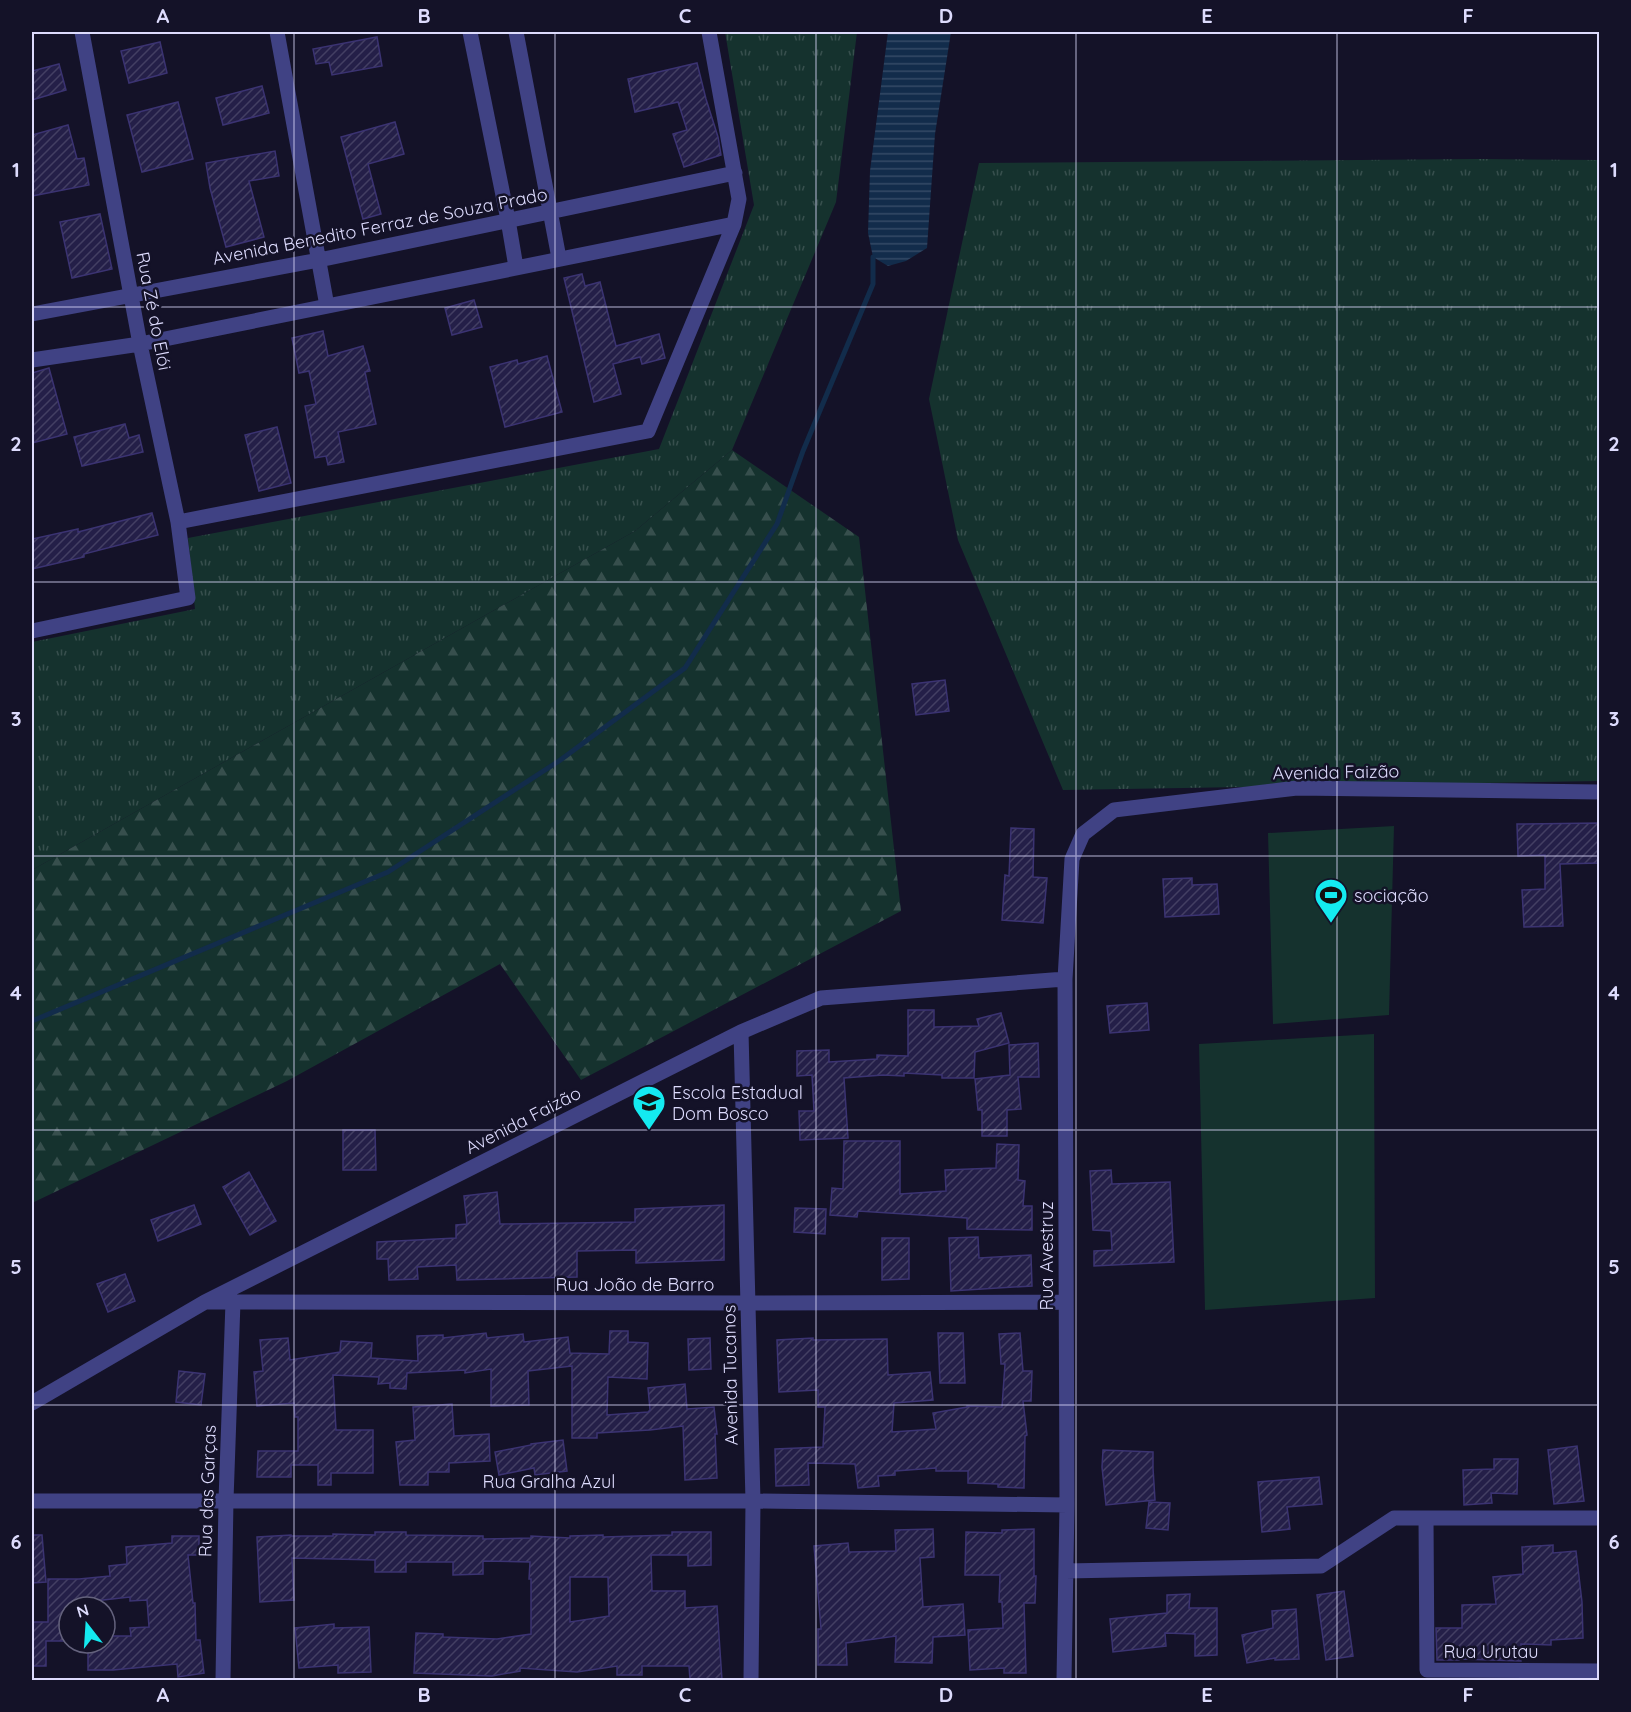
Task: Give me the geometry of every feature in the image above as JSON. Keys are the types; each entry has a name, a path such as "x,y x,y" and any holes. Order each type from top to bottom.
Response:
{"street":[{"name":"Rua Zé do Elói","path":"32,631 188,598 178,522 140,344 82,32"},
{"path":"277,32 327,306"},
{"path":"470,32 516,267"},
{"path":"516,32 559,258"},
{"path":"178,522 648,431 734,224 739,199 709,32"},
{"name":"Avenida Benedito Ferraz de Souza Prado","path":"32,314 319,260 735,173"},
{"path":"32,360 140,344 734,224"},
{"name":"Avenida Faizão","path":"1083,834 1114,810 1297,789 1599,792"},
{"name":"Rua Avestruz","path":"1064,1680 1066,1571 1065,980 1072,859 1083,834"},
{"name":"Avenida Faizão","path":"32,1402 205,1302 741,1032 821,998 1065,980"},
{"name":"Avenida Tucanos","path":"741,1032 753,1501 751,1680"},
{"name":"Rua João de Barro","path":"205,1302 1066,1302"},
{"name":"Rua das Garças","path":"223,1680 233,1302"},
{"name":"Rua Gralha Azul","path":"32,1501 753,1501 1066,1505"},
{"path":"1066,1571 1321,1566 1394,1518 1599,1518"},
{"name":"Rua Urutau","path":"1425,1519 1427,1670 1599,1671"}],"green space":[{"path":"725,32 857,32 836,202 732,450 635,531 32,870 32,642 195,609 188,538 659,449 754,205"},
{"path":"1599,160 1599,781 1063,790 958,540 929,399 979,163"},
{"path":"732,450 859,537 901,911 581,1080 500,964 287,1081 32,1203 32,870 635,531"},
{"name":"sociação","path":"1394,826 1389,1015 1273,1024 1268,833"},
{"path":"1374,1034 1375,1298 1205,1310 1199,1044"}],"water":[{"path":"888,32 951,32 935,134 927,248 906,261 888,266 873,257 868,233 870,171"}],"building":[{"path":"377,37 382,66 332,75 329,62 316,64 313,49"},
{"path":"160,42 167,73 129,83 121,51"},
{"path":"697,63 721,155 684,167 673,134 687,130 678,102 635,112 628,79"},
{"path":"59,64 66,90 32,100 32,71"},
{"path":"262,86 269,113 223,125 216,98"},
{"path":"178,102 193,159 142,172 127,115"},
{"path":"395,122 404,154 368,164 381,214 363,219 341,137"},
{"path":"68,125 77,159 84,158 89,185 32,196 32,135"},
{"path":"275,151 279,176 249,181 264,237 226,247 210,188 206,163"},
{"path":"100,214 112,269 72,278 60,222"},
{"path":"582,274 585,286 600,282 616,346 659,334 665,358 642,364 640,357 613,364 621,394 594,402 564,278"},
{"path":"474,300 482,327 452,335 445,308"},
{"path":"323,331 328,356 363,346 370,371 365,372 376,424 338,432 344,462 328,465 326,456 315,458 305,406 316,404 309,371 299,373 292,338"},
{"path":"547,356 562,412 505,427 490,367 517,360 518,364"},
{"path":"49,368 67,434 32,443 32,373"},
{"path":"125,424 129,438 139,435 143,452 82,466 74,437"},
{"path":"277,427 291,483 259,491 245,435"},
{"path":"152,513 158,535 84,554 84,557 32,569 32,539 78,529 78,532"},
{"path":"945,680 949,711 916,715 912,684"},
{"path":"1599,823 1599,863 1560,864 1563,926 1524,927 1522,890 1545,889 1545,855 1518,856 1517,824"},
{"path":"1011,828 1034,829 1033,877 1047,878 1043,923 1002,920 1005,875 1009,876"},
{"path":"1192,878 1192,885 1217,884 1219,914 1165,917 1163,879"},
{"path":"1147,1003 1149,1030 1110,1033 1107,1006"},
{"path":"908,1010 934,1010 934,1027 979,1026 977,1019 1001,1013 1009,1043 975,1052 974,1078 942,1078 942,1075 904,1073 904,1076 844,1078 848,1138 800,1140 799,1111 814,1111 812,1075 797,1076 797,1051 829,1050 829,1062 877,1059 877,1055 908,1056"},
{"path":"1038,1043 1039,1077 1018,1077 1021,1109 1007,1110 1007,1136 982,1136 982,1110 978,1110 975,1079 1010,1075 1009,1045"},
{"path":"343,1130 375,1130 376,1170 343,1170"},
{"path":"844,1141 900,1141 900,1194 946,1191 945,1170 996,1168 997,1144 1019,1145 1018,1180 1025,1181 1023,1206 1032,1206 1032,1230 967,1229 967,1218 858,1211 857,1217 830,1215 832,1188 843,1189"},
{"path":"1111,1170 1112,1184 1170,1182 1174,1262 1094,1266 1094,1251 1112,1250 1111,1231 1093,1230 1090,1171"},
{"path":"249,1172 276,1221 250,1235 223,1187"},
{"path":"497,1192 500,1224 635,1222 635,1209 724,1205 724,1260 636,1263 636,1250 577,1251 577,1277 457,1280 456,1265 417,1267 418,1279 389,1280 388,1259 377,1259 377,1242 456,1238 456,1225 467,1224 464,1196"},
{"path":"194,1205 201,1224 158,1241 151,1220"},
{"path":"795,1208 826,1209 825,1234 794,1232"},
{"path":"978,1237 979,1258 1031,1255 1032,1286 951,1291 949,1238"},
{"path":"882,1238 909,1238 909,1279 882,1280"},
{"path":"125,1274 135,1301 108,1312 97,1284"},
{"path":"610,1331 628,1331 628,1342 648,1343 647,1379 608,1377 607,1415 648,1412 650,1410 648,1388 685,1384 687,1409 714,1407 717,1434 715,1434 717,1478 685,1480 683,1426 597,1433 597,1438 572,1438 572,1366 528,1371 529,1405 491,1406 491,1369 465,1373 465,1370 407,1373 406,1389 390,1388 390,1383 378,1384 379,1377 333,1375 336,1430 373,1430 373,1473 331,1473 331,1485 318,1485 318,1465 291,1465 291,1477 257,1477 258,1451 298,1451 298,1417 295,1417 294,1403 257,1406 254,1372 263,1371 260,1340 288,1338 290,1360 340,1352 341,1341 372,1343 371,1358 418,1361 417,1336 443,1335 443,1338 486,1333 487,1338 523,1334 524,1342 568,1337 570,1353 609,1354"},
{"path":"938,1333 963,1333 965,1383 940,1383"},
{"path":"1020,1333 1023,1371 1032,1371 1031,1401 1023,1401 1027,1435 1025,1436 1024,1488 968,1483 968,1471 936,1471 936,1468 895,1471 895,1475 878,1476 879,1486 858,1488 855,1464 808,1463 809,1485 776,1486 775,1449 823,1447 825,1407 818,1407 818,1390 779,1392 777,1340 887,1339 888,1375 930,1372 933,1400 894,1403 892,1432 936,1429 933,1413 967,1406 1002,1407 1005,1364 1001,1364 999,1334"},
{"path":"710,1338 711,1369 689,1370 688,1339"},
{"path":"179,1371 205,1374 201,1405 176,1402"},
{"path":"452,1404 454,1436 489,1434 490,1461 449,1463 449,1472 428,1472 428,1485 400,1485 396,1442 415,1440 413,1407"},
{"path":"563,1440 567,1471 535,1475 534,1468 499,1475 495,1452"},
{"path":"1577,1446 1584,1501 1554,1504 1548,1450"},
{"path":"1103,1450 1153,1452 1155,1500 1106,1505 1102,1467"},
{"path":"1494,1459 1518,1459 1517,1494 1491,1493 1492,1503 1464,1505 1463,1470 1494,1469"},
{"path":"1319,1477 1322,1504 1287,1507 1290,1529 1262,1532 1258,1482"},
{"path":"1149,1502 1170,1503 1168,1530 1146,1528"},
{"path":"933,1529 934,1557 920,1558 923,1607 963,1604 965,1635 933,1637 932,1663 895,1662 896,1636 846,1643 847,1665 818,1665 818,1629 821,1629 814,1546 848,1543 849,1552 896,1551 895,1530"},
{"path":"1034,1529 1035,1603 1024,1603 1026,1673 1004,1673 1004,1668 970,1670 968,1630 1003,1628 1002,1602 999,1602 1000,1575 965,1575 966,1532 1002,1533 1002,1530"},
{"path":"375,1532 406,1532 406,1535 483,1536 483,1539 531,1538 531,1536 570,1538 570,1536 603,1535 603,1537 672,1535 672,1532 711,1532 711,1565 688,1566 688,1555 651,1555 652,1591 685,1591 685,1608 717,1606 722,1680 690,1680 689,1666 642,1666 642,1675 617,1675 617,1666 577,1672 520,1668 520,1671 492,1676 414,1673 416,1633 443,1634 443,1637 497,1639 531,1634 530,1562 483,1561 483,1574 453,1575 453,1562 406,1562 406,1572 375,1572 375,1560 292,1558 294,1600 260,1602 257,1537 375,1535","holes":["570,1577 608,1577 609,1616 570,1622"]},
{"path":"32,1535 42,1535 46,1582 32,1583"},
{"path":"172,1536 199,1536 199,1555 188,1555 193,1603 195,1603 196,1640 200,1640 204,1673 178,1677 177,1664 88,1670 88,1655 117,1655 117,1636 131,1636 130,1628 149,1627 147,1600 130,1601 130,1597 117,1598 117,1595 57,1595 57,1641 46,1641 46,1666 32,1666 32,1622 48,1622 48,1579 110,1576 109,1566 127,1564 126,1547 172,1543"},
{"path":"1553,1545 1553,1553 1576,1551 1582,1602 1583,1638 1551,1640 1551,1645 1521,1644 1521,1661 1437,1660 1436,1628 1462,1628 1462,1605 1496,1604 1493,1577 1523,1574 1522,1547"},
{"path":"1344,1591 1353,1656 1326,1660 1317,1595"},
{"path":"1190,1594 1189,1608 1217,1608 1217,1655 1195,1656 1195,1634 1165,1633 1166,1646 1113,1652 1110,1619 1167,1613 1167,1595"},
{"path":"1296,1609 1299,1659 1275,1660 1275,1658 1247,1663 1242,1635 1273,1628 1272,1611"},
{"path":"334,1624 334,1628 369,1627 371,1672 338,1673 338,1665 299,1668 295,1628"}],"waterway":[{"path":"32,1021 388,872 559,761 685,668 777,524 803,451 873,284 873,257"}],"place":[{"name":"sociação","path":"1331,924"},
{"name":"Escola Estadual Dom Bosco","path":"649,1131"}]}
